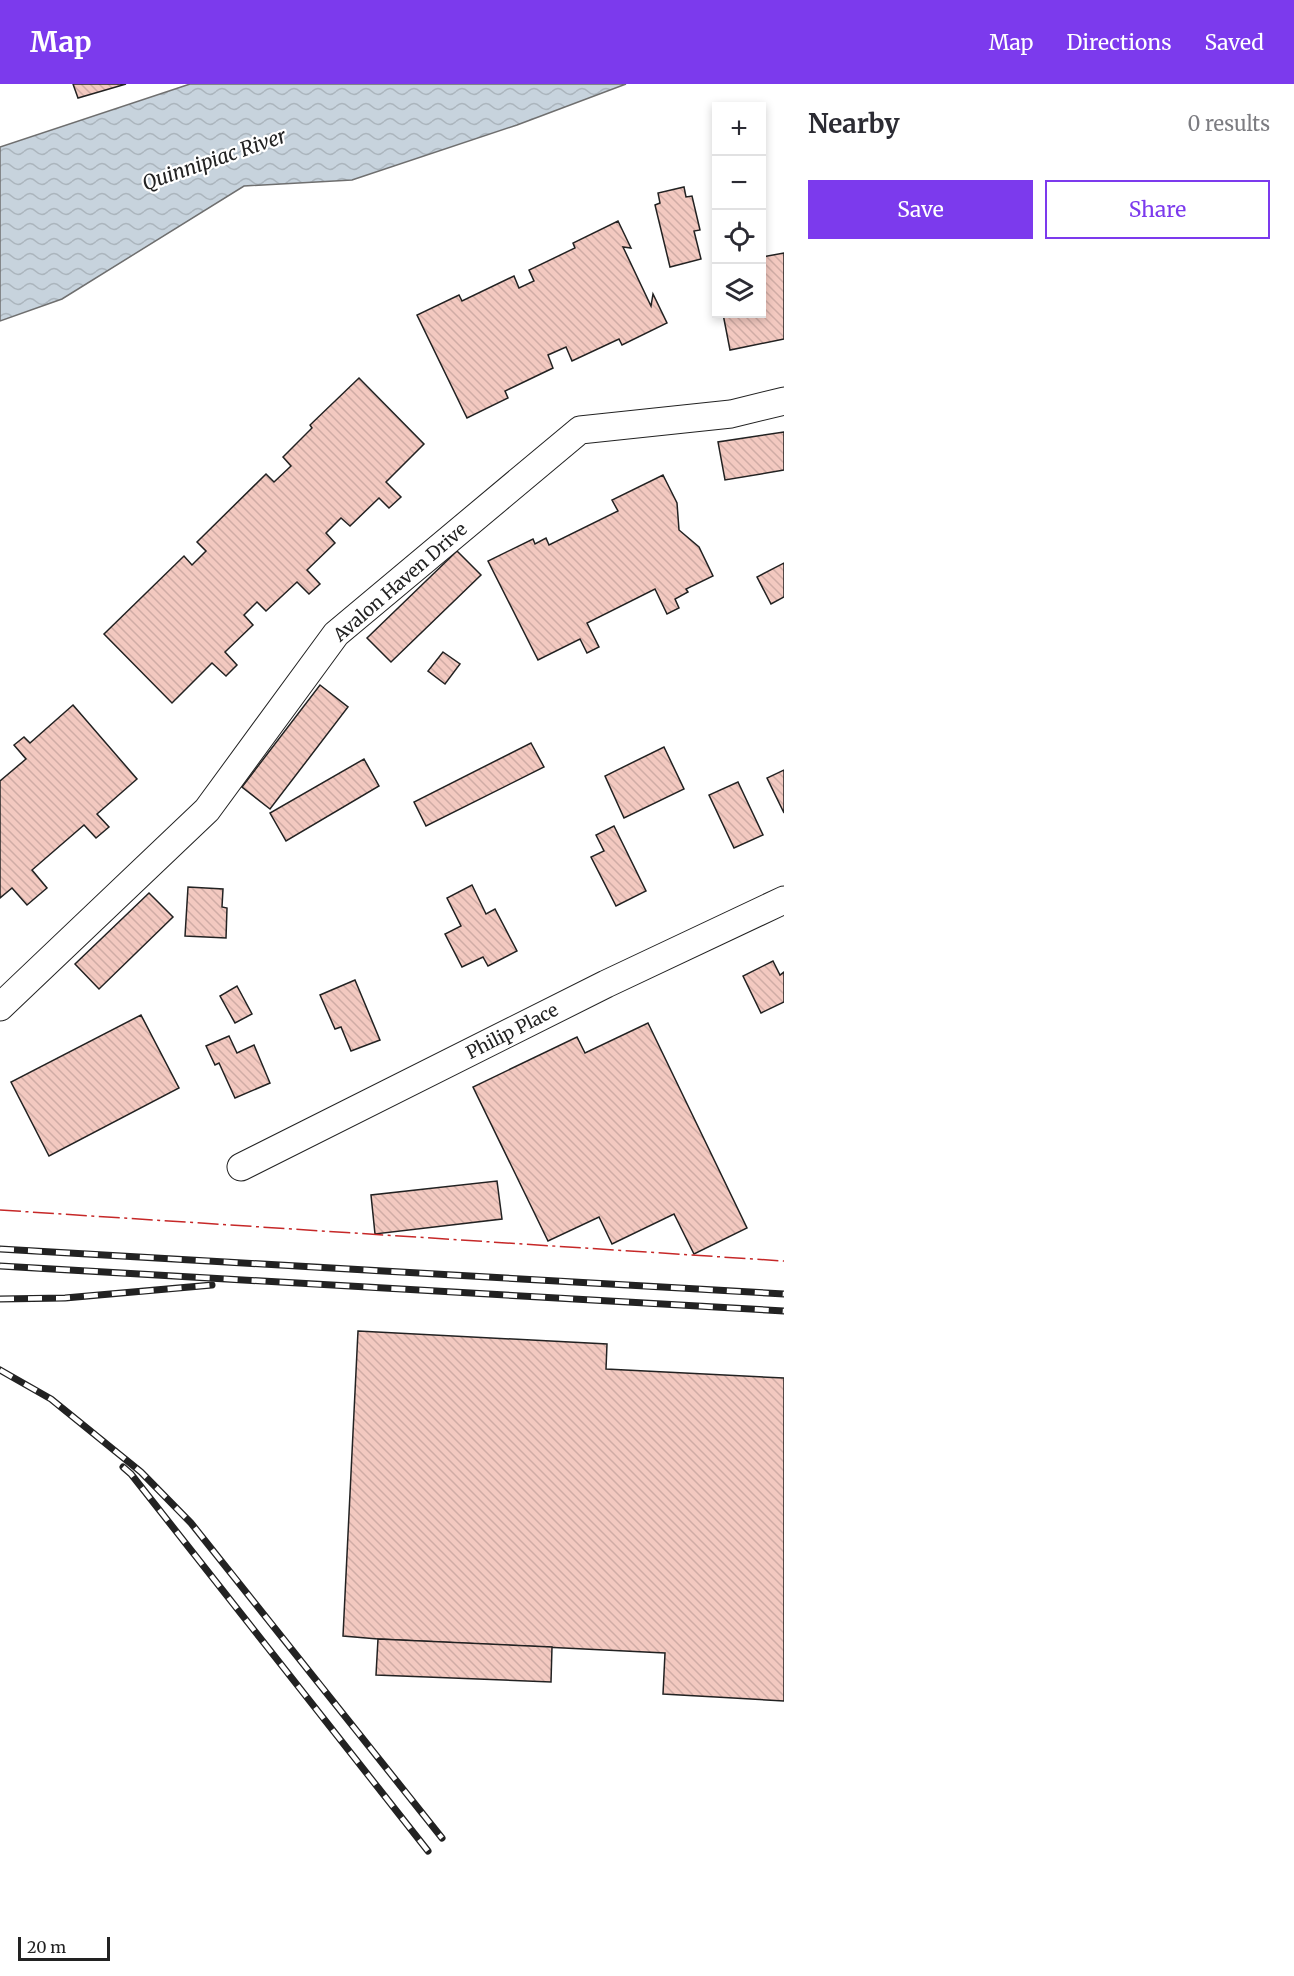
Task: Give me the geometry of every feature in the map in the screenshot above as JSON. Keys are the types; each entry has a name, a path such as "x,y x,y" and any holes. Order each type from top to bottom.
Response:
{"street":[{"name":"Avalon Haven Drive","path":"0,1007 207,810 336,634 580,430 731,414 784,401"},
{"name":"Philip Place","path":"241,1167 606,984 784,900"}],"water":[{"name":"Quinnipiac River","path":"190,84 626,84 517,125 352,180 244,186 62,299 0,321 0,147"}],"building":[{"path":"73,84 126,84 78,98"},
{"path":"684,187 686,197 692,196 700,230 694,231 701,259 670,267 655,205 660,203 658,193"},
{"path":"618,221 631,248 623,247 651,306 653,294 667,323 622,345 619,339 572,361 566,347 548,355 553,368 505,391 508,398 467,418 417,315 459,295 462,301 514,276 519,288 534,281 529,270 575,248 573,243"},
{"path":"784,253 784,339 730,350 724,318 766,318 766,256"},
{"path":"359,378 424,444 386,482 401,497 389,508 379,498 350,526 341,518 326,533 335,543 307,570 320,584 309,594 297,582 266,611 257,602 244,615 253,625 225,652 237,665 226,676 212,663 172,703 104,634 184,556 192,565 206,551 197,542 266,474 274,482 291,466 283,457 312,428 310,425"},
{"path":"784,432 784,470 725,480 718,442"},
{"path":"663,475 677,503 679,530 699,547 713,576 686,589 688,592 675,599 679,608 667,614 655,589 587,623 599,647 587,653 580,639 538,660 488,561 533,539 535,544 546,538 549,545 618,511 612,500"},
{"path":"457,551 481,575 391,662 367,638"},
{"path":"784,563 784,597 771,604 757,577"},
{"path":"443,652 460,664 445,684 428,671"},
{"path":"320,685 348,707 270,809 242,787"},
{"path":"73,705 137,779 97,814 109,827 96,838 84,825 32,870 47,888 27,905 12,888 0,898 0,781 26,759 14,745 24,737 30,743"},
{"path":"531,743 544,767 426,826 414,802"},
{"path":"664,747 684,789 624,818 605,776"},
{"path":"364,759 379,786 286,841 270,813"},
{"path":"784,770 784,813 767,778"},
{"path":"738,782 763,835 734,848 709,795"},
{"path":"614,826 646,891 616,906 591,857 604,851 596,835"},
{"path":"472,885 486,914 495,909 517,951 488,966 483,957 462,967 445,934 461,926 447,898"},
{"path":"188,887 223,889 222,907 227,908 226,938 185,936"},
{"path":"149,893 173,917 99,989 75,964"},
{"path":"773,961 780,975 784,972 784,1002 761,1013 743,976"},
{"path":"355,980 380,1040 351,1051 341,1027 335,1029 320,995"},
{"path":"237,986 252,1014 235,1023 220,996"},
{"path":"141,1015 179,1088 49,1156 11,1082"},
{"path":"648,1023 747,1228 694,1254 674,1214 612,1244 599,1217 548,1241 473,1087 577,1037 585,1053"},
{"path":"229,1036 237,1053 254,1045 270,1083 235,1098 219,1063 215,1065 206,1046"},
{"path":"497,1181 502,1219 375,1234 371,1195"},
{"path":"358,1331 607,1344 606,1369 784,1378 784,1701 663,1694 665,1653 343,1636"},
{"path":"378,1639 552,1647 551,1682 376,1675"}],"railway":[{"path":"0,1249 784,1294"},
{"path":"0,1266 784,1311"},
{"path":"0,1299 65,1298 212,1285"},
{"path":"0,1370 51,1399 141,1472 191,1523 442,1838"},
{"path":"123,1467 131,1474 428,1851"}],"power":[{"path":"0,1210 784,1261"}]}
